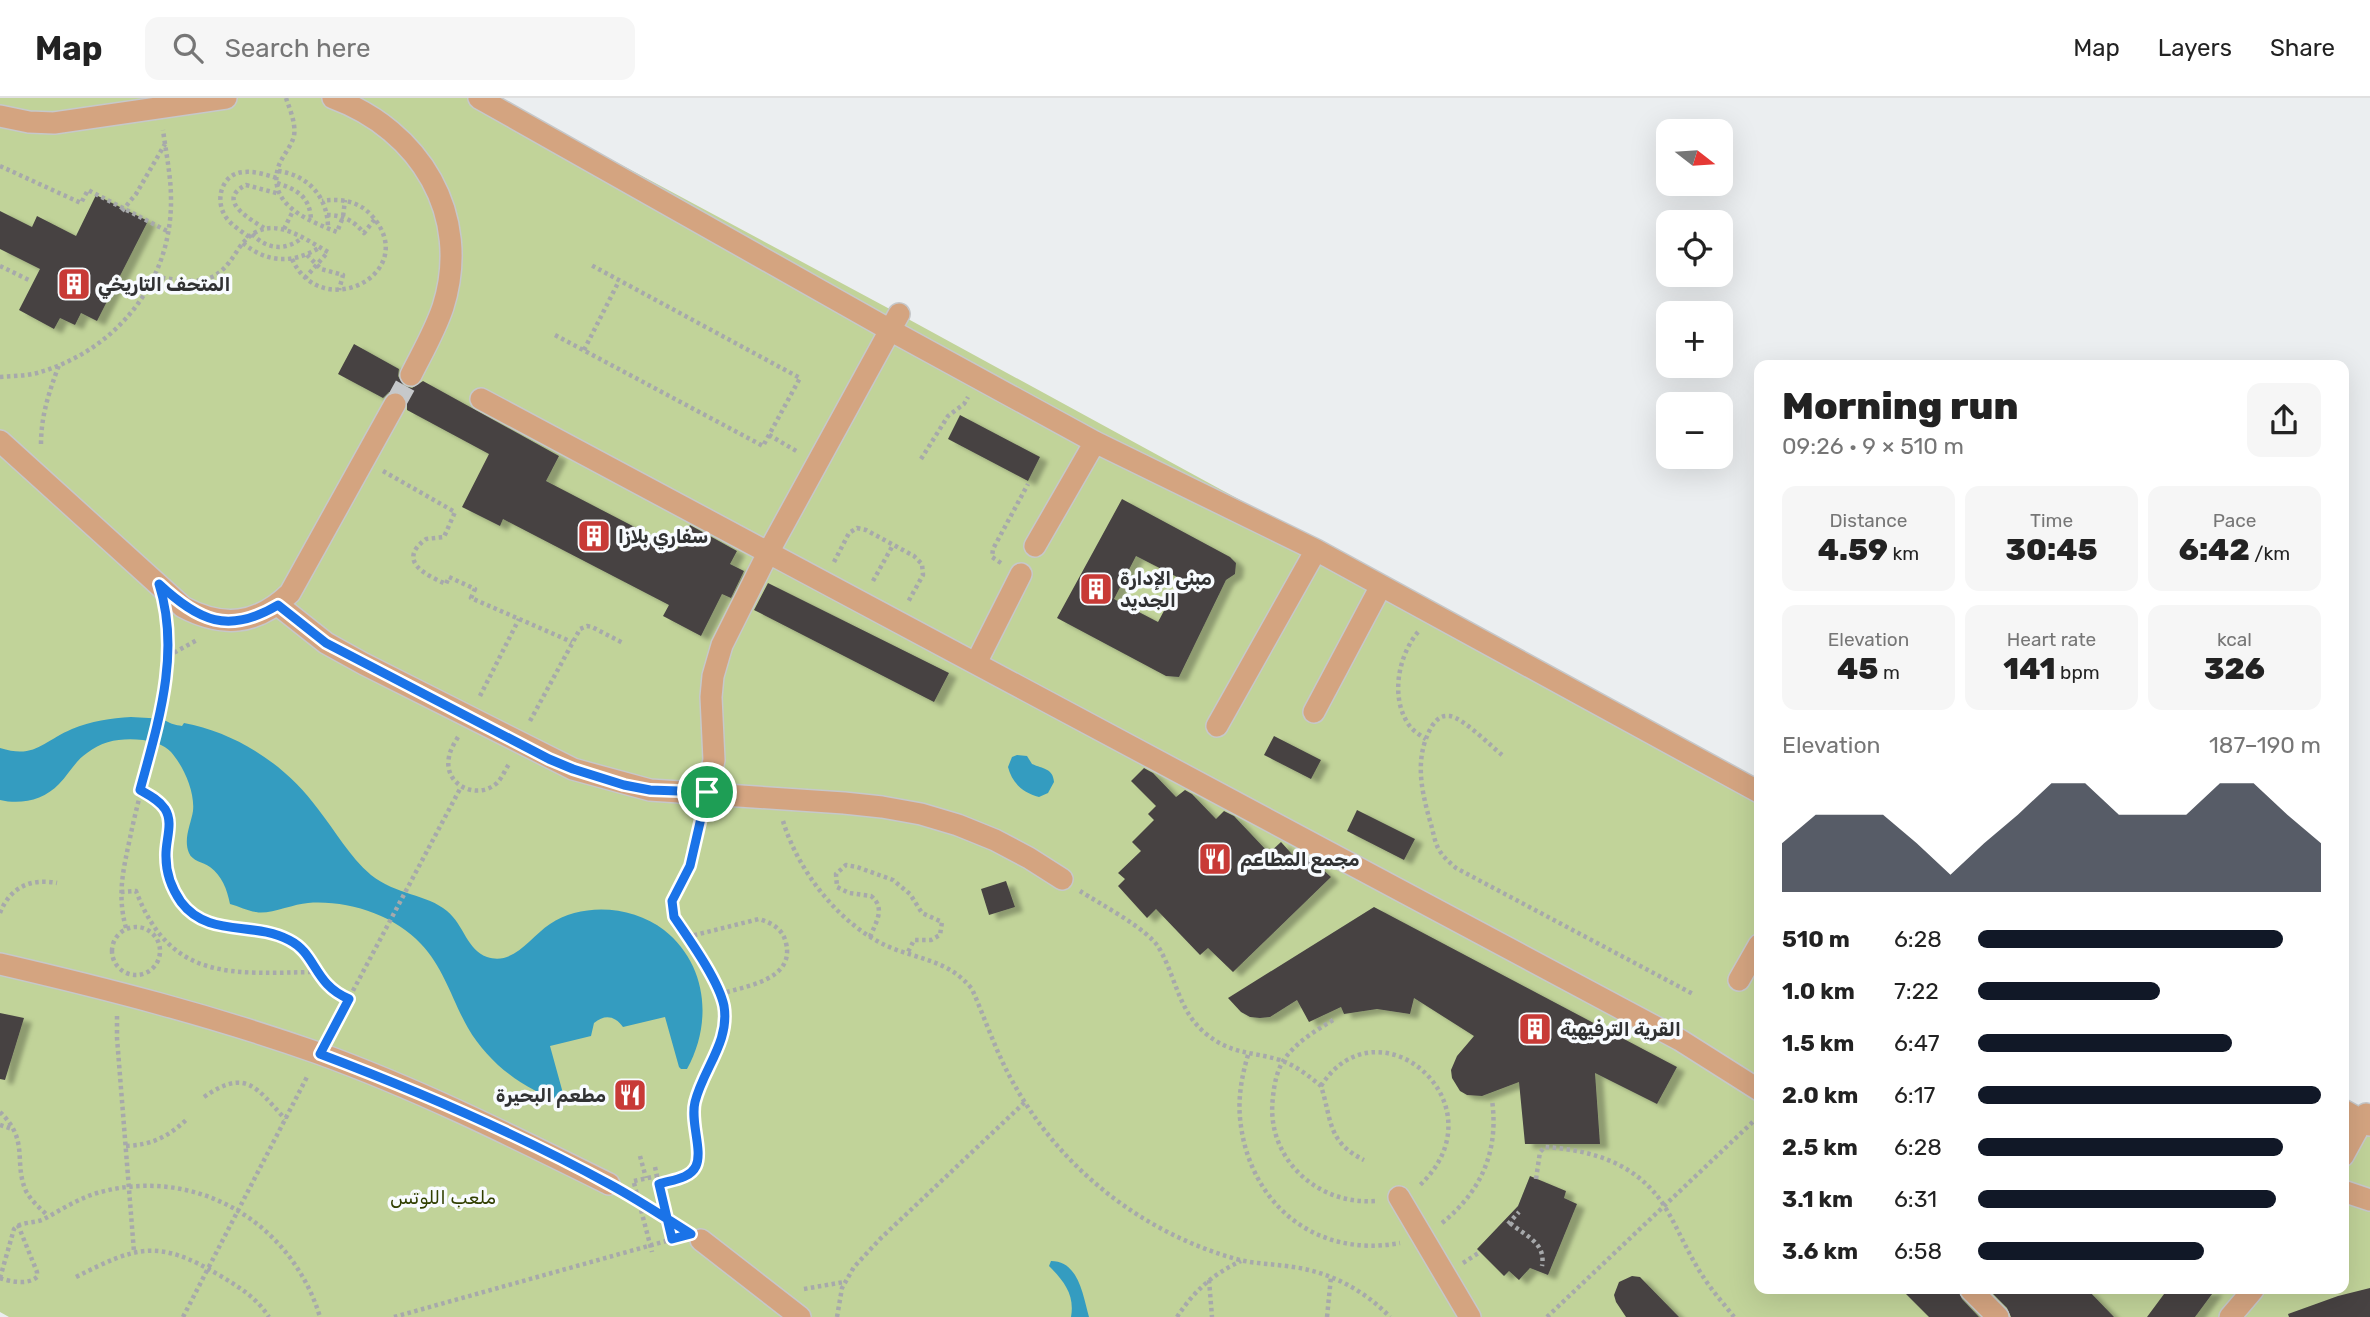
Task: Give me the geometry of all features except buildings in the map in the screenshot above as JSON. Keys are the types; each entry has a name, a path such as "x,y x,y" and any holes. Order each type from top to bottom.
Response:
{"street":[{"path":"0,116 54,124 226,98"},
{"path":"333,98 375,117 394,131 425,168 445,212 451,260 449,284 434,329 411,375"},
{"path":"479,98 894,322 979,379 1095,442 1316,550 1754,789"},
{"path":"707,792 714,760 711,697 716,660 769,551 894,322"},
{"path":"481,399 1680,1040 1754,1087"},
{"path":"0,441 183,607 214,620 231,621 248,619 278,605 299,579 395,404"},
{"path":"1035,547 1095,442"},
{"path":"1217,726 1316,550"},
{"path":"976,663 1021,574"},
{"path":"1314,712 1381,586"},
{"path":"278,605 326,643 573,769 650,790 707,792 882,807 921,814 958,825 995,841 1030,858 1062,879"},
{"path":"1739,980 1754,954"},
{"path":"0,964 124,983 320,1054 458,1111 609,1184"},
{"path":"2349,1113 2366,1120 2349,1147"},
{"path":"2349,1193 2370,1200"},
{"path":"1399,1197 1470,1317"},
{"path":"696,1237 800,1317"},
{"path":"1975,1294 1998,1317"},
{"path":"2230,1317 2250,1294"}],"path":[{"path":"286,98 294,136 278,171 280,194 293,211 337,232 343,217 345,200"},
{"path":"0,377 35,373 84,353 126,320 144,299 155,277 167,231 171,200 160,109"},
{"path":"123,209 136,194 165,144"},
{"path":"0,166 81,203 88,190 167,231"},
{"path":"302,238 295,244 276,248 259,241 229,222 221,207 221,190 231,177 246,171 277,180 294,188 306,198 311,220"},
{"path":"278,171 293,174 307,182 322,201 328,228"},
{"path":"264,229 238,211 234,196 246,186 280,194"},
{"path":"292,259 305,278 321,287 339,290 366,281 380,268 384,259 384,238 375,219 362,207 345,200 322,201"},
{"path":"284,229 293,211"},
{"path":"327,215 343,217 364,233 375,219"},
{"path":"155,277 194,281 215,275 224,268 250,235 264,229 284,229 328,252 305,278"},
{"path":"243,243 260,255 270,258 292,259 307,255 320,247"},
{"path":"307,255 326,271 343,275 339,290"},
{"path":"555,335 764,446 800,378 591,265"},
{"path":"0,266 29,280"},
{"path":"584,350 619,281"},
{"path":"47,483 41,454 41,423 48,394 60,365"},
{"path":"922,459 948,416 964,404 979,379"},
{"path":"769,435 817,463"},
{"path":"364,461 454,512 444,537 426,539 415,551 415,560 422,574 446,584 449,577 475,589 471,598 572,642"},
{"path":"1021,574 995,561 991,553 1028,484"},
{"path":"824,581 853,529 862,529 919,559 923,569 921,580 897,621"},
{"path":"861,601 893,545"},
{"path":"125,928 120,892 140,790 162,704 169,634 165,602 159,584"},
{"path":"1426,739 1406,721 1400,704 1399,675 1408,647 1435,617"},
{"path":"519,619 448,760 451,775 461,787 471,791 481,791 499,781 580,629 587,626 623,643"},
{"path":"1502,755 1460,721 1449,716 1437,719 1426,739 1420,763 1423,797 1437,846 1445,858 1456,868 1693,993"},
{"path":"183,1317 461,787"},
{"path":"140,790 166,811 169,819 167,868 175,894 183,905 205,923 278,935 292,941 303,950 329,988 349,999"},
{"path":"659,1184 687,1176 695,1169 698,1161 693,1112 700,1088 722,1038 725,1020 720,993 674,917 672,901 690,866 707,792"},
{"path":"777,800 797,857 830,901 870,937 907,954 941,964 964,978 972,989 1004,1066 1025,1102 1068,1157 1116,1199 1148,1222 1214,1253 1242,1261 1295,1267 1331,1277 1363,1294 1390,1317"},
{"path":"870,937 880,906 871,896 849,893 837,887 836,874 846,865 893,880 910,894 922,913 942,922 940,935 931,940 914,940 907,954"},
{"path":"1062,879 1153,940 1163,956 1180,1000 1203,1032 1248,1055 1283,1061 1321,1086 1336,1138 1343,1147 1364,1160"},
{"path":"0,913 10,895 27,883 57,883"},
{"path":"120,892 136,891 155,931 159,960 146,974 124,983"},
{"path":"687,937 759,919 771,922 786,940 788,951 785,963 778,972 769,979 720,993"},
{"path":"134,1252 117,1038 118,1007 124,983 111,952 118,934 125,928 135,926 155,931 178,952 202,966 235,973 316,972"},
{"path":"1321,1086 1337,1066 1349,1058 1374,1053 1391,1054 1409,1060 1421,1068 1436,1084 1446,1112 1445,1149 1431,1175 1416,1189 1399,1197 1372,1201 1342,1199 1310,1184 1286,1158 1272,1126 1273,1093 1283,1061 1307,1037 1333,1020"},
{"path":"1248,1055 1240,1096 1243,1139 1258,1180 1285,1214 1320,1237 1340,1244 1382,1247 1403,1243 1422,1235 1454,1214 1478,1184 1492,1148 1492,1100"},
{"path":"204,1097 225,1084 243,1082 260,1090 285,1119"},
{"path":"837,1317 845,1282 854,1267 1025,1102"},
{"path":"0,1112 13,1129 19,1144 25,1188 36,1206 48,1216"},
{"path":"126,1146 151,1143 174,1131 186,1120"},
{"path":"1551,1316 1754,1121"},
{"path":"0,1125 13,1129"},
{"path":"1536,1179 1541,1152 1545,1147 1594,1153 1633,1172 1645,1182 1665,1207 1703,1277 1734,1317"},
{"path":"640,1156 646,1178"},
{"path":"655,1167 673,1246"},
{"path":"632,1172 651,1249"},
{"path":"634,1181 657,1176"},
{"path":"609,1184 696,1237"},
{"path":"18,1225 37,1272 37,1277 30,1281 0,1278 14,1229 18,1225 37,1222 95,1194 129,1186 173,1187 195,1191 216,1198 237,1210 276,1242 306,1281 320,1317"},
{"path":"1519,1212 1509,1224 1541,1248 1544,1256 1542,1266"},
{"path":"394,1317 651,1249 672,1239 696,1237"},
{"path":"76,1277 108,1260 134,1252 174,1253 207,1268 252,1296 269,1317"},
{"path":"1177,1317 1190,1297 1209,1280 1242,1261"},
{"path":"1327,1317 1331,1277"},
{"path":"1209,1280 1212,1317"}],"green space":[{"name":"ملعب اللوتس","path":"0,98 497,98 1754,780 1754,1294 2349,1294 2349,1104 2370,1115 2370,1317 9,1317 0,1312"}],"water":[{"path":"131,717 204,728 223,734 259,753 291,778 305,793 363,868 391,887 439,905 458,923 475,949 487,957 497,959 514,954 550,924 577,912 623,912 652,922 678,944 697,977 702,1013 700,1032 687,1069 679,1067 665,1017 623,1027 617,1020 606,1017 594,1023 591,1036 550,1046 564,1097 568,1096 569,1100 551,1098 514,1078 488,1055 468,1028 429,953 398,925 384,917 339,904 308,903 261,913 230,904 226,888 218,874 189,853 187,837 193,811 190,788 176,758 168,749 158,744 135,739 107,743 83,756 59,784 46,794 24,801 0,800 0,748 22,752 38,748 79,726 101,720"},
{"path":"1027,756 1032,764 1052,774 1054,782 1048,793 1039,797 1033,795 1015,782 1008,767 1012,757"},
{"path":"1051,1261 1068,1267 1074,1273 1089,1317 1071,1317 1070,1295 1064,1283 1049,1266"}],"tunnel":[{"path":"395,404 411,375"}],"place":[{"name":"المتحف التاريخي","path":"74,284"},
{"name":"سفاري بلازا","path":"594,536"},
{"name":"مبنى الإدارة الجديد","path":"1096,589"},
{"name":"مجمع المطاعم","path":"1215,859"},
{"name":"القرية الترفيهية","path":"1535,1029"},
{"name":"مطعم البحيرة","path":"630,1095"}],"route":[{"path":"707,792 650,790 598,778 573,769 326,643 278,605 248,619 214,620 183,607 159,584 168,618 167,667 162,704 140,790 161,804 169,819 167,868 175,894 183,905 205,923 257,930 292,941 303,950 329,988 349,999 320,1054 471,1116 609,1184 639,1203 667,1219 691,1234 672,1239 667,1219 659,1184 687,1176 695,1169 698,1161 693,1125 695,1100 722,1038 725,1020 720,993 671,908 690,866 707,792"}]}
